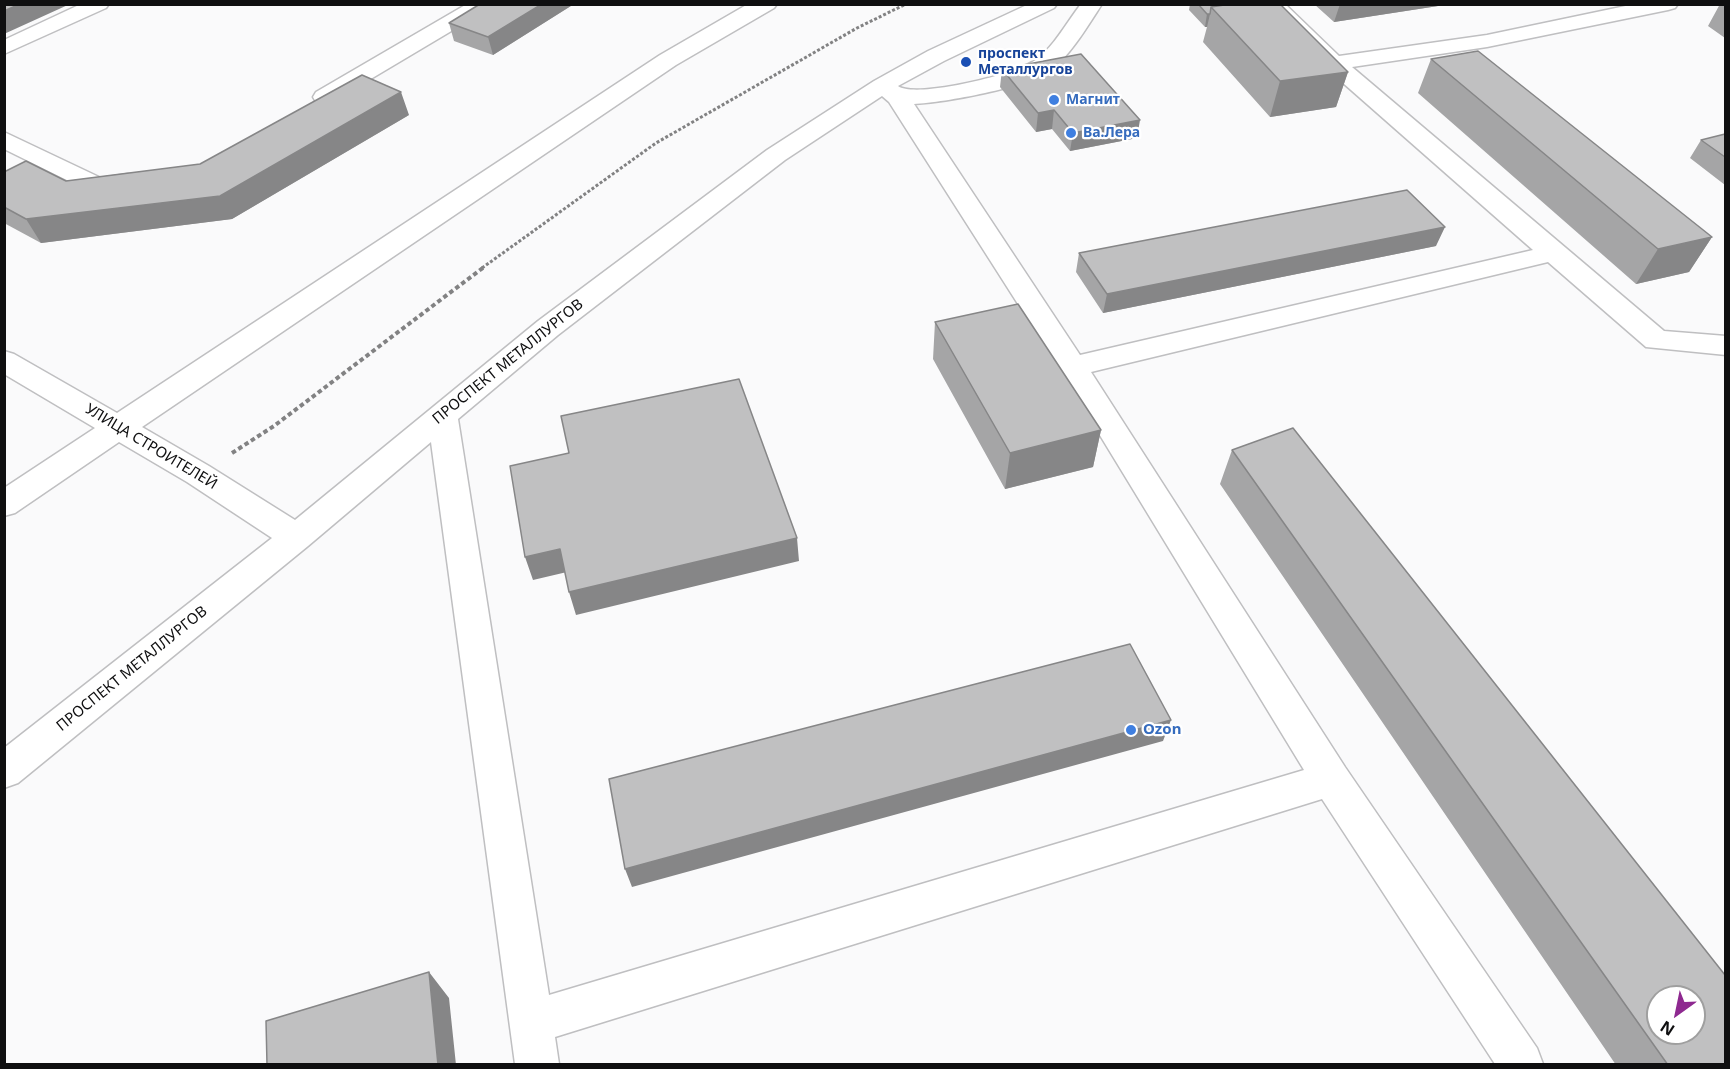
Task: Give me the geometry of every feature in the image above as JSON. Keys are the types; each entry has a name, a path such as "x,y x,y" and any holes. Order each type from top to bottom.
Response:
{"street":[{"path":"4,48 99,4"},
{"path":"302,110 483,4"},
{"path":"4,504 668,60 767,4"},
{"name":"ПРОСПЕКТ МЕТАЛЛУРГОВ","path":"4,771 296,537 442,414 558,321 776,155 890,92 936,56 1047,4"},
{"path":"890,92 923,98 952,94 1017,76 1043,65 1067,39 1092,4"},
{"path":"1272,4 1334,63 1656,340 1725,346"},
{"path":"1334,63 1487,41 1668,4"},
{"path":"890,92 1073,367 1331,779 1521,1065"},
{"path":"4,139 98,186 144,178"},
{"path":"1073,367 1553,253"},
{"name":"УЛИЦА СТРОИТЕЛЕЙ","path":"4,361 198,474 296,537"},
{"path":"442,414 537,1065"},
{"path":"530,1023 1331,779"}],"path":[{"path":"198,474 274,426 531,231 656,143 856,28 906,4"}],"building":[{"path":"4,4 20,4 4,11"},
{"path":"480,4 542,4 488,37 449,23"},
{"path":"1198,4 1231,4 1211,7 1210,14 1207,14"},
{"path":"1231,4 1280,4 1348,72 1280,81 1211,7"},
{"path":"1478,51 1712,237 1658,249 1431,59"},
{"path":"1081,54 1140,120 1073,133 1054,110 1038,113 1002,69"},
{"path":"362,75 401,92 220,196 26,219 4,207 4,172 26,161 66,181 200,164"},
{"path":"1725,134 1725,157 1701,140"},
{"path":"1407,190 1445,227 1107,294 1079,253"},
{"path":"1018,304 1101,430 1010,453 935,322"},
{"path":"739,379 797,538 569,592 560,549 525,557 510,466 569,453 561,416"},
{"path":"1293,428 1725,975 1725,1065 1668,1065 1654,1045 1706,1045 1706,985 1646,985 1646,1034 1232,450"},
{"path":"1130,644 1171,720 625,869 609,779"},
{"path":"429,972 438,1065 267,1065 266,1021"}],"place":[{"name":"проспект Металлургов","path":"966,62"},
{"name":"Магнит","path":"1054,100"},
{"name":"Ва.Лера","path":"1071,133"},
{"name":"Ozon","path":"1131,730"}]}
